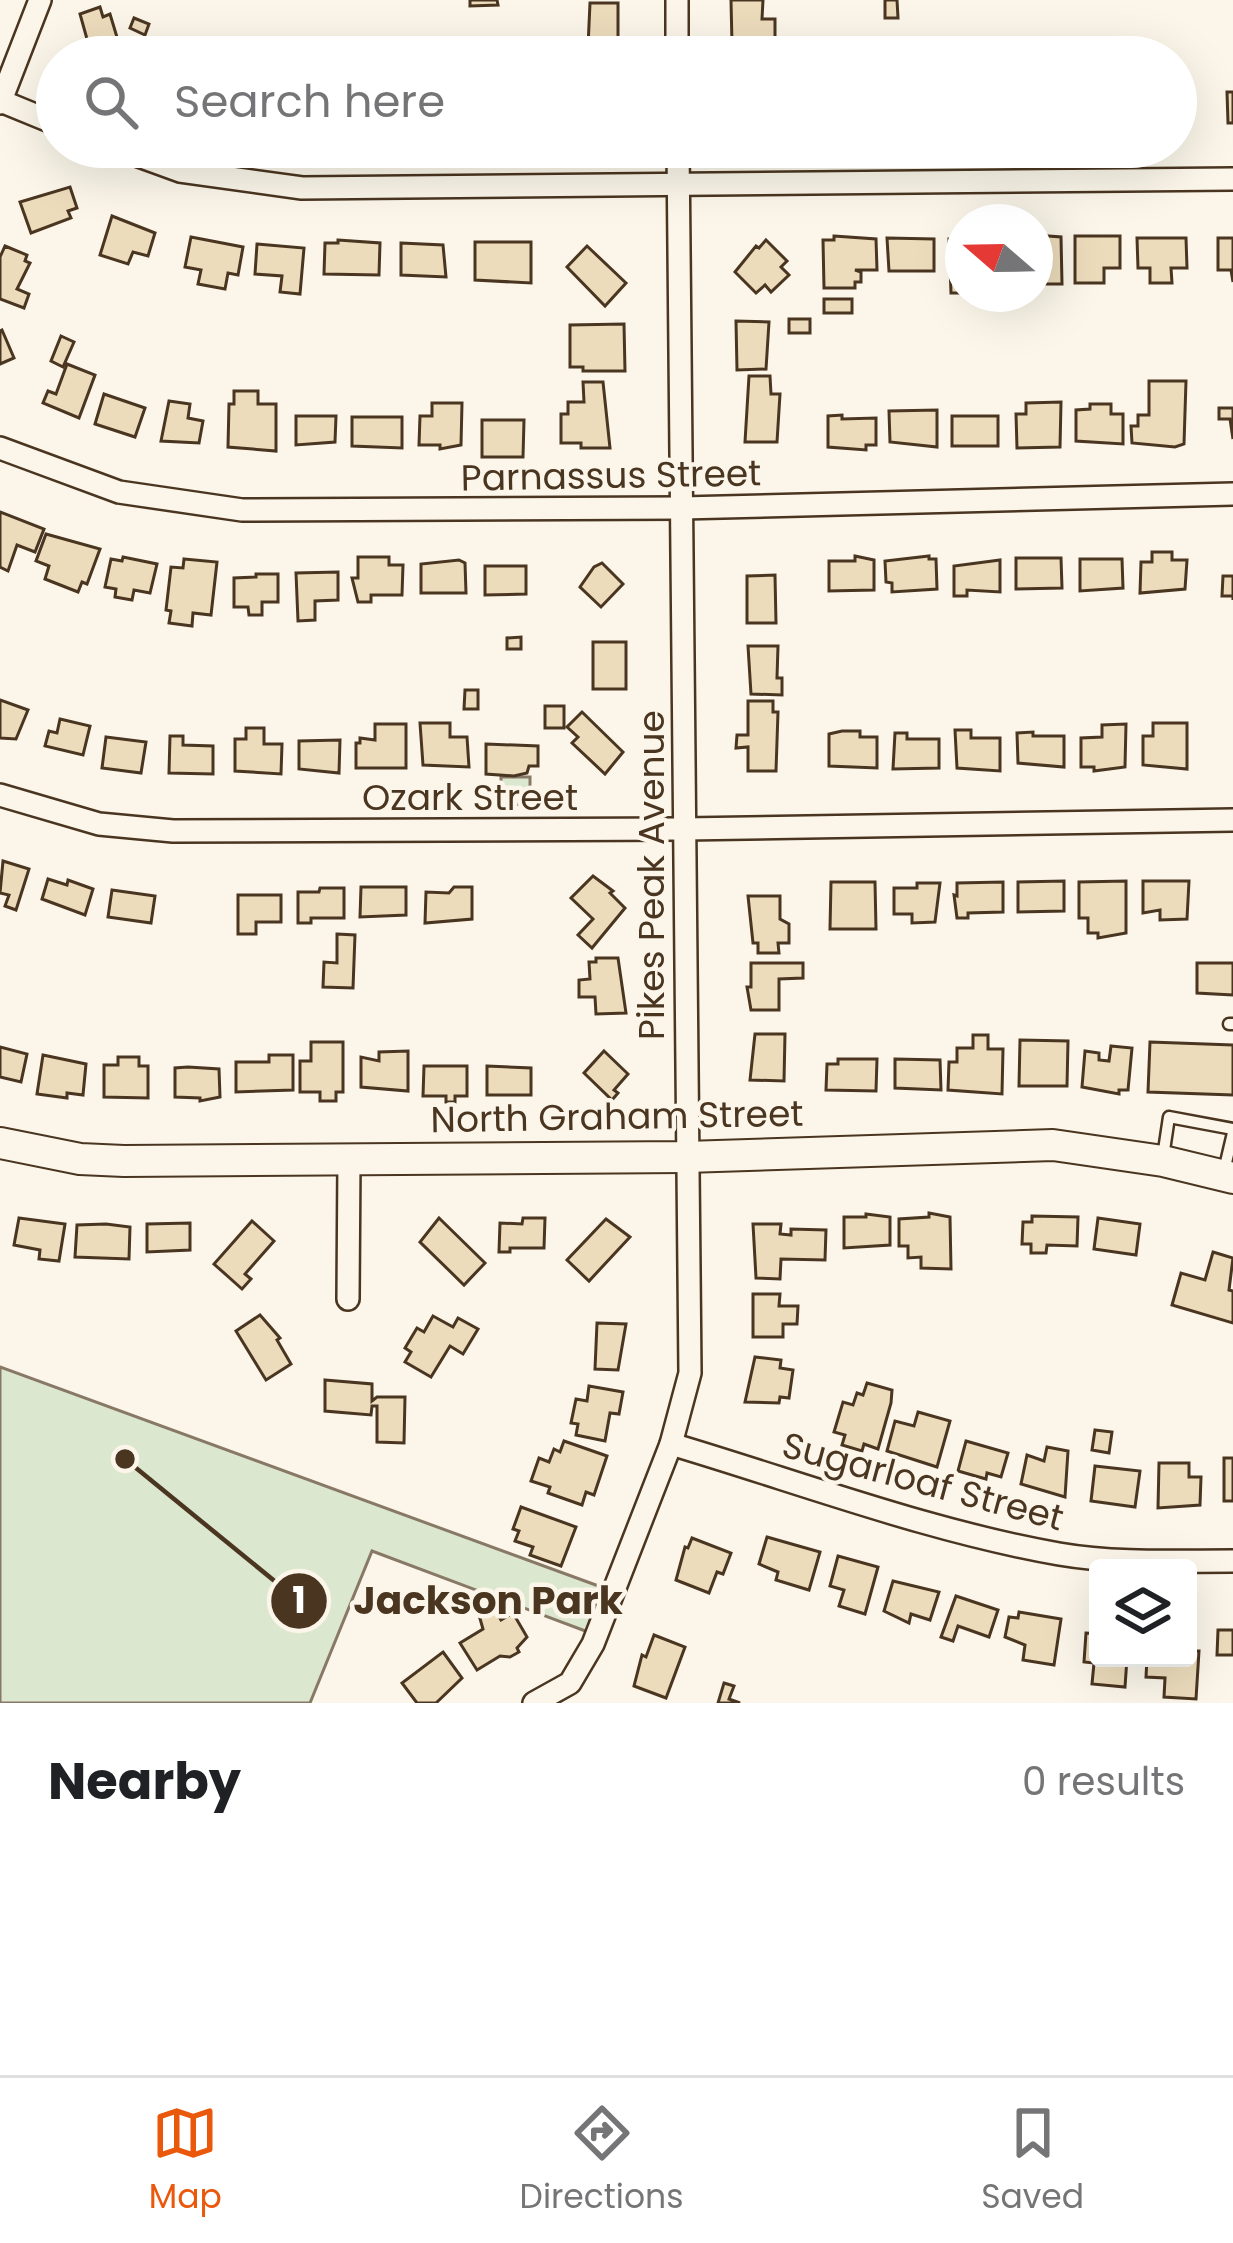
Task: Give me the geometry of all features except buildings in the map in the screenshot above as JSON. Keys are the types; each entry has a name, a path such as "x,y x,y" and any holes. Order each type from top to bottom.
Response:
{"main road":[{"name":"North Graham Street","path":"0,1143 102,1160 686,1157 1053,1145 1228,1176"}],"street":[{"path":"36,116 0,102 40,0"},
{"path":"677,0 677,36"},
{"path":"172,168 302,188 1233,179"},
{"name":"Pikes Peak Avenue","path":"570,1683 593,1644 671,1444 690,1373 678,168"},
{"name":"Parnassus Street","path":"0,448 119,492 242,510 682,508 1233,494"},
{"name":"Ozark Street","path":"0,795 99,824 173,831 1233,820"},
{"path":"348,1299 349,1158"},
{"name":"Sugarloaf Street","path":"671,1444 984,1538 1121,1562 1233,1561"},
{"path":"534,1703 570,1683 587,1703"}],"lane":[{"path":"1162,1161 1169,1117 1233,1131 1228,1176"}],"green space":[{"path":"501,777 530,777 530,804 501,805"},
{"path":"0,1367 604,1588 588,1632 372,1551 310,1703 0,1703"}],"place":[{"name":"Jackson Park","path":"125,1459"}]}
